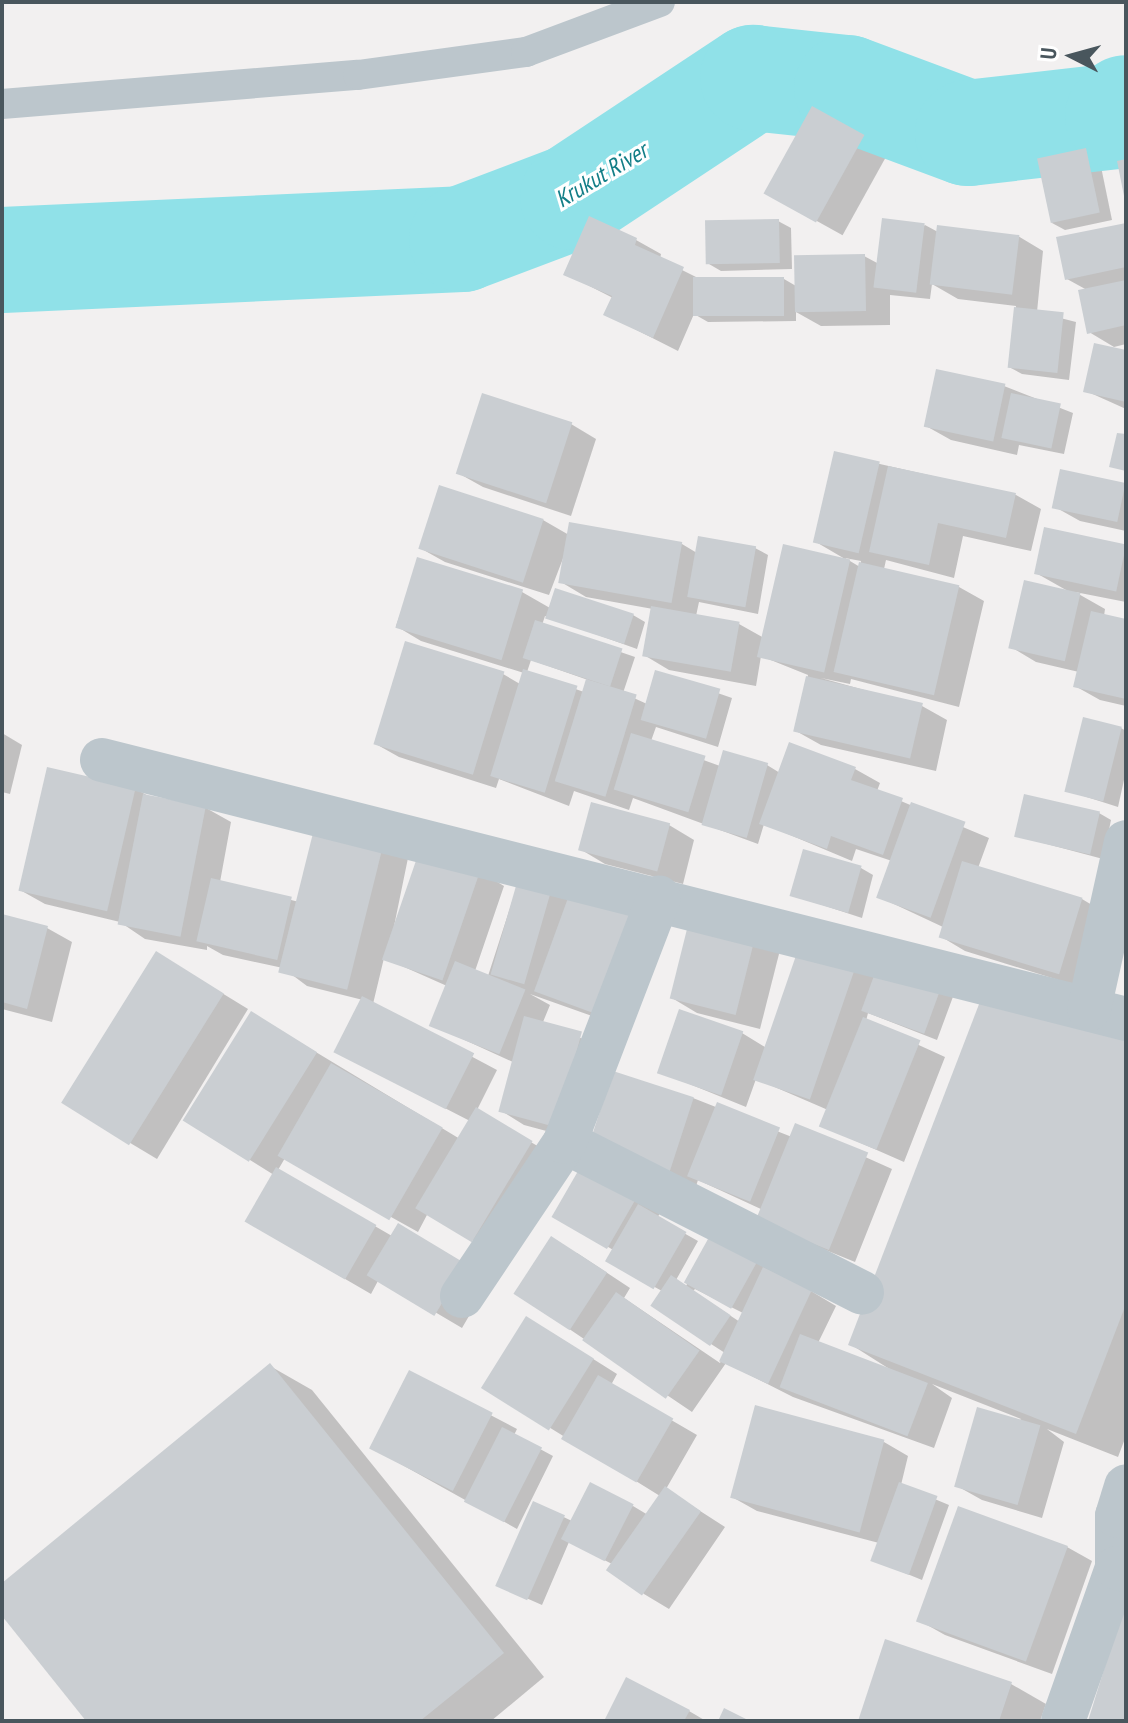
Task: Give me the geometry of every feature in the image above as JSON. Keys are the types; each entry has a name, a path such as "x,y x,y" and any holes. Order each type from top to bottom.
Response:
{"street":[{"path":"102,760 659,897 1107,1014 1126,842"},
{"path":"462,1296 565,1142 659,897"},
{"path":"565,1142 862,1293"},
{"path":"1063,1721 1121,1569 1117,1516 1126,1486"}],"lane":[{"path":"2,104 358,75 526,52 660,2"}],"building":[{"path":"812,106 864,135 816,223 764,193"},
{"path":"1086,148 1100,213 1051,223 1037,158"},
{"path":"1126,159 1126,201 1125,201 1117,161"},
{"path":"589,216 637,238 635,245 684,267 653,338 603,315 612,296 563,275"},
{"path":"882,218 925,223 916,293 873,287"},
{"path":"779,219 780,263 706,264 705,220"},
{"path":"1126,223 1126,267 1065,280 1056,237"},
{"path":"937,225 1019,235 1012,295 930,285"},
{"path":"865,254 866,311 795,312 794,255"},
{"path":"693,277 784,277 784,316 693,316"},
{"path":"1126,280 1126,325 1087,334 1078,290"},
{"path":"1014,307 1064,312 1057,373 1008,368"},
{"path":"1094,343 1126,350 1126,402 1083,392"},
{"path":"936,369 1005,384 993,441 924,427"},
{"path":"482,393 572,422 546,503 456,474"},
{"path":"1011,393 1061,404 1051,449 1001,438"},
{"path":"1117,433 1126,434 1126,471 1109,467"},
{"path":"834,451 880,462 859,553 813,543"},
{"path":"888,466 1016,493 1006,538 938,523 929,565 869,552"},
{"path":"1060,469 1126,483 1117,522 1052,508"},
{"path":"439,485 544,519 523,583 418,549"},
{"path":"569,522 682,542 671,603 558,583"},
{"path":"1044,527 1126,544 1116,591 1034,574"},
{"path":"698,536 756,546 745,607 687,597"},
{"path":"783,544 850,560 824,673 757,657"},
{"path":"417,557 523,589 502,660 395,628"},
{"path":"859,562 959,585 934,695 834,672"},
{"path":"1024,580 1081,593 1065,661 1008,648"},
{"path":"555,588 634,614 624,644 545,618"},
{"path":"651,606 740,622 731,672 642,656"},
{"path":"1091,611 1126,619 1126,699 1073,687"},
{"path":"535,620 622,648 610,686 523,658"},
{"path":"405,641 504,671 473,775 373,744"},
{"path":"523,669 578,686 545,793 490,776"},
{"path":"655,670 720,689 706,739 641,720"},
{"path":"806,676 923,703 910,759 793,732"},
{"path":"586,679 637,694 605,797 555,781"},
{"path":"1083,717 1122,727 1103,801 1064,792"},
{"path":"631,733 706,756 688,812 614,789"},
{"path":"789,742 856,767 851,780 903,798 883,855 831,836 827,849 759,824"},
{"path":"723,750 768,763 747,838 702,825"},
{"path":"47,767 136,787 107,911 18,891"},
{"path":"143,794 206,806 180,937 118,925"},
{"path":"1024,794 1100,812 1090,854 1014,837"},
{"path":"591,802 670,823 657,872 578,850"},
{"path":"911,802 966,822 931,918 876,898"},
{"path":"315,825 384,842 347,990 278,972"},
{"path":"420,849 481,870 442,980 382,960"},
{"path":"803,849 862,866 848,913 789,896"},
{"path":"962,861 1082,898 1059,974 939,938"},
{"path":"522,865 556,875 524,984 491,975"},
{"path":"211,878 292,897 277,960 196,941"},
{"path":"572,887 634,910 596,1014 534,991"},
{"path":"2,914 48,926 27,1009 2,1002"},
{"path":"690,917 756,933 736,1015 670,999"},
{"path":"801,941 858,961 810,1100 753,1080"},
{"path":"156,951 224,993 129,1145 61,1103"},
{"path":"455,961 525,989 499,1054 429,1026"},
{"path":"879,962 942,985 924,1034 861,1011"},
{"path":"986,986 1126,1040 1126,1304 1076,1434 848,1345"},
{"path":"362,996 474,1053 446,1109 333,1052"},
{"path":"679,1009 743,1031 721,1095 657,1073"},
{"path":"251,1011 317,1052 249,1162 183,1120"},
{"path":"524,1016 582,1032 556,1127 498,1112"},
{"path":"863,1017 920,1040 876,1150 819,1126"},
{"path":"331,1063 443,1128 389,1220 277,1156"},
{"path":"613,1071 694,1097 669,1174 588,1148"},
{"path":"717,1102 780,1127 750,1202 687,1176"},
{"path":"476,1107 533,1141 472,1242 415,1208"},
{"path":"795,1123 868,1153 829,1250 756,1220"},
{"path":"585,1159 640,1191 607,1249 552,1217"},
{"path":"276,1167 376,1225 345,1280 244,1222"},
{"path":"638,1204 686,1232 653,1289 605,1261"},
{"path":"398,1223 466,1264 434,1316 367,1275"},
{"path":"713,1230 760,1256 731,1309 684,1282"},
{"path":"551,1236 607,1272 570,1330 513,1294"},
{"path":"763,1267 812,1290 768,1384 719,1361"},
{"path":"671,1275 731,1315 710,1346 650,1306"},
{"path":"616,1292 700,1351 666,1399 582,1340"},
{"path":"526,1316 594,1358 549,1430 481,1388"},
{"path":"800,1334 928,1383 907,1436 780,1387"},
{"path":"270,1363 504,1653 420,1721 86,1721 2,1616 2,1583"},
{"path":"409,1370 493,1413 453,1491 369,1448"},
{"path":"598,1375 673,1418 636,1483 561,1439"},
{"path":"755,1405 884,1440 860,1532 730,1498"},
{"path":"977,1407 1040,1425 1018,1505 954,1487"},
{"path":"502,1427 542,1447 504,1522 464,1502"},
{"path":"590,1482 634,1504 605,1561 561,1539"},
{"path":"899,1482 938,1496 909,1575 870,1561"},
{"path":"665,1486 701,1511 642,1596 606,1570"},
{"path":"533,1501 565,1515 527,1600 495,1586"},
{"path":"958,1506 1068,1546 1026,1662 916,1622"},
{"path":"1125,1602 1126,1721 1088,1721"},
{"path":"885,1639 1012,1682 999,1721 858,1721"},
{"path":"626,1677 690,1710 684,1721 604,1721"},
{"path":"724,1708 750,1721 718,1721"}],"waterway":[{"name":"Krukut River","path":"2,260 462,239 573,197 753,78 847,88 968,133 1118,116 1126,108"}]}
